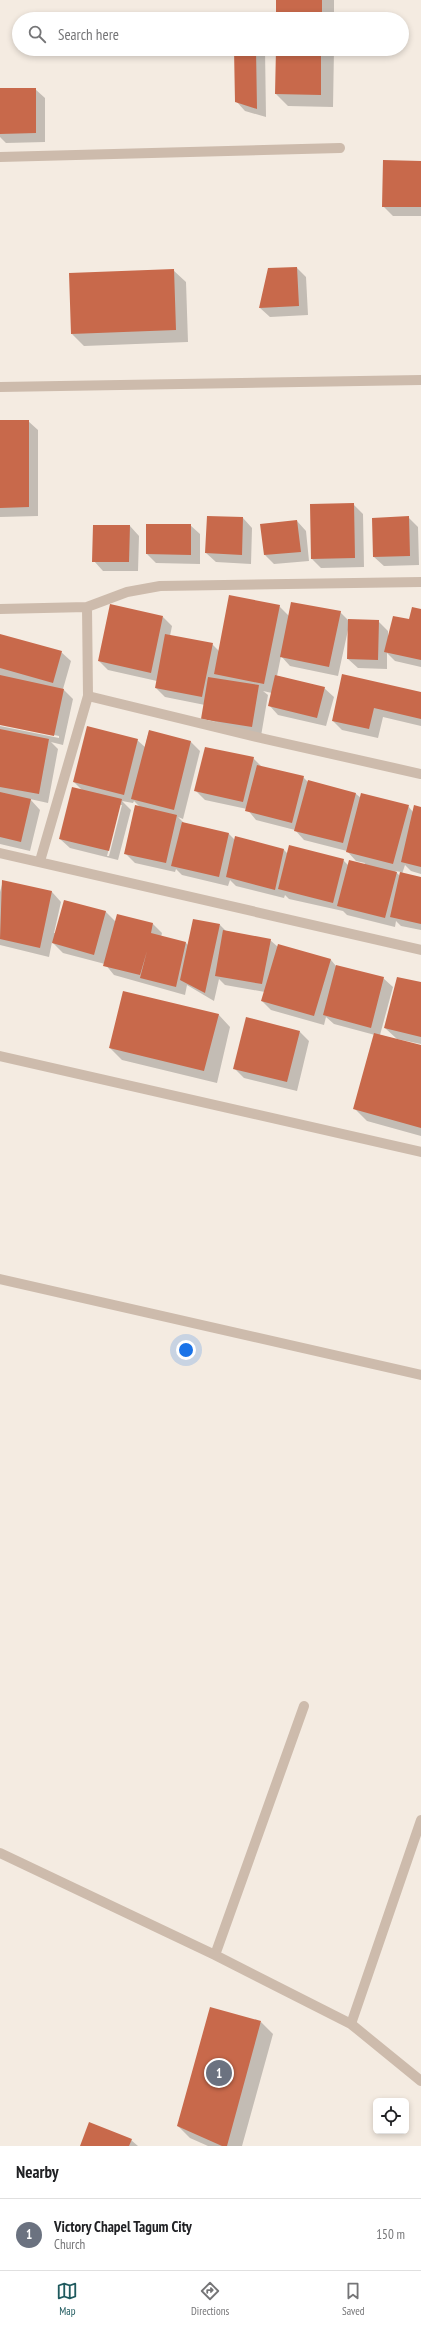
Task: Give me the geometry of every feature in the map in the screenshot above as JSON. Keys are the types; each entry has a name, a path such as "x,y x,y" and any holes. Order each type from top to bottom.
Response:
{"street":[{"path":"0,157 340,148"},
{"path":"0,387 421,380"},
{"path":"0,609 86,606 127,592 160,586 421,582"},
{"path":"40,861 88,696 86,606"},
{"path":"88,696 265,740 421,774"},
{"path":"0,853 421,950"},
{"path":"0,1056 421,1152"},
{"path":"0,1279 421,1375"},
{"path":"215,1955 304,1706"},
{"path":"351,2024 421,1820"},
{"path":"0,1853 215,1955 351,2024 421,2081"}],"building":[{"path":"276,0 322,0 322,12 276,12"},
{"path":"234,56 256,56 257,109 235,102"},
{"path":"276,56 321,56 321,95 275,94"},
{"path":"0,88 36,88 36,133 0,134"},
{"path":"383,160 421,161 421,207 382,207"},
{"path":"297,267 299,306 259,308 268,268"},
{"path":"174,269 176,330 71,334 69,273"},
{"path":"0,420 29,420 29,507 0,508"},
{"path":"354,503 355,558 311,559 310,504"},
{"path":"207,516 243,517 242,555 205,553"},
{"path":"409,516 410,556 373,557 372,518"},
{"path":"297,520 301,552 264,555 260,524"},
{"path":"146,524 191,524 191,555 146,554"},
{"path":"93,525 130,525 129,562 92,562"},
{"path":"229,595 280,605 264,684 214,674"},
{"path":"291,602 341,611 329,667 280,657"},
{"path":"110,604 163,616 151,673 98,661"},
{"path":"412,607 421,609 421,660 384,652 393,616 409,619"},
{"path":"348,619 379,620 378,660 347,659"},
{"path":"0,634 62,651 53,683 0,668"},
{"path":"165,634 213,643 202,697 155,688"},
{"path":"342,674 421,692 421,719 374,708 369,729 332,721"},
{"path":"0,675 64,689 54,736 0,725"},
{"path":"275,675 325,687 317,718 268,706"},
{"path":"208,677 259,685 252,727 201,719"},
{"path":"87,726 138,739 124,795 73,782"},
{"path":"0,729 49,739 39,794 0,787"},
{"path":"149,730 191,741 174,810 131,799"},
{"path":"205,747 254,757 243,802 194,791"},
{"path":"257,765 304,776 292,823 245,811"},
{"path":"308,780 356,793 343,843 294,831"},
{"path":"72,787 122,799 109,851 59,839"},
{"path":"0,792 31,799 21,842 0,837"},
{"path":"361,793 409,805 393,864 346,852"},
{"path":"135,805 177,815 166,863 124,854"},
{"path":"414,805 421,807 421,867 401,862"},
{"path":"182,822 229,833 219,877 171,866"},
{"path":"235,836 284,849 275,890 226,877"},
{"path":"289,845 344,859 333,903 278,889"},
{"path":"349,860 397,872 385,918 337,906"},
{"path":"400,872 421,877 421,924 390,917"},
{"path":"2,880 52,891 40,948 0,939"},
{"path":"64,900 106,911 94,955 52,943"},
{"path":"117,914 153,923 151,933 186,942 176,987 140,978 147,951 140,975 103,966"},
{"path":"193,919 220,924 205,993 180,980"},
{"path":"223,930 271,939 262,984 215,976"},
{"path":"278,944 331,959 314,1016 261,1001"},
{"path":"336,965 384,977 371,1028 323,1015"},
{"path":"397,977 421,982 421,1037 384,1028"},
{"path":"123,991 219,1014 204,1071 109,1048"},
{"path":"246,1017 300,1031 287,1082 233,1069"},
{"path":"374,1033 421,1045 421,1128 353,1109"},
{"path":"210,2007 261,2021 227,2146 222,2146 177,2126"},
{"path":"89,2122 132,2139 129,2146 80,2146"}],"place":[{"name":"Victory Chapel Tagum City","path":"219,2073"}]}
